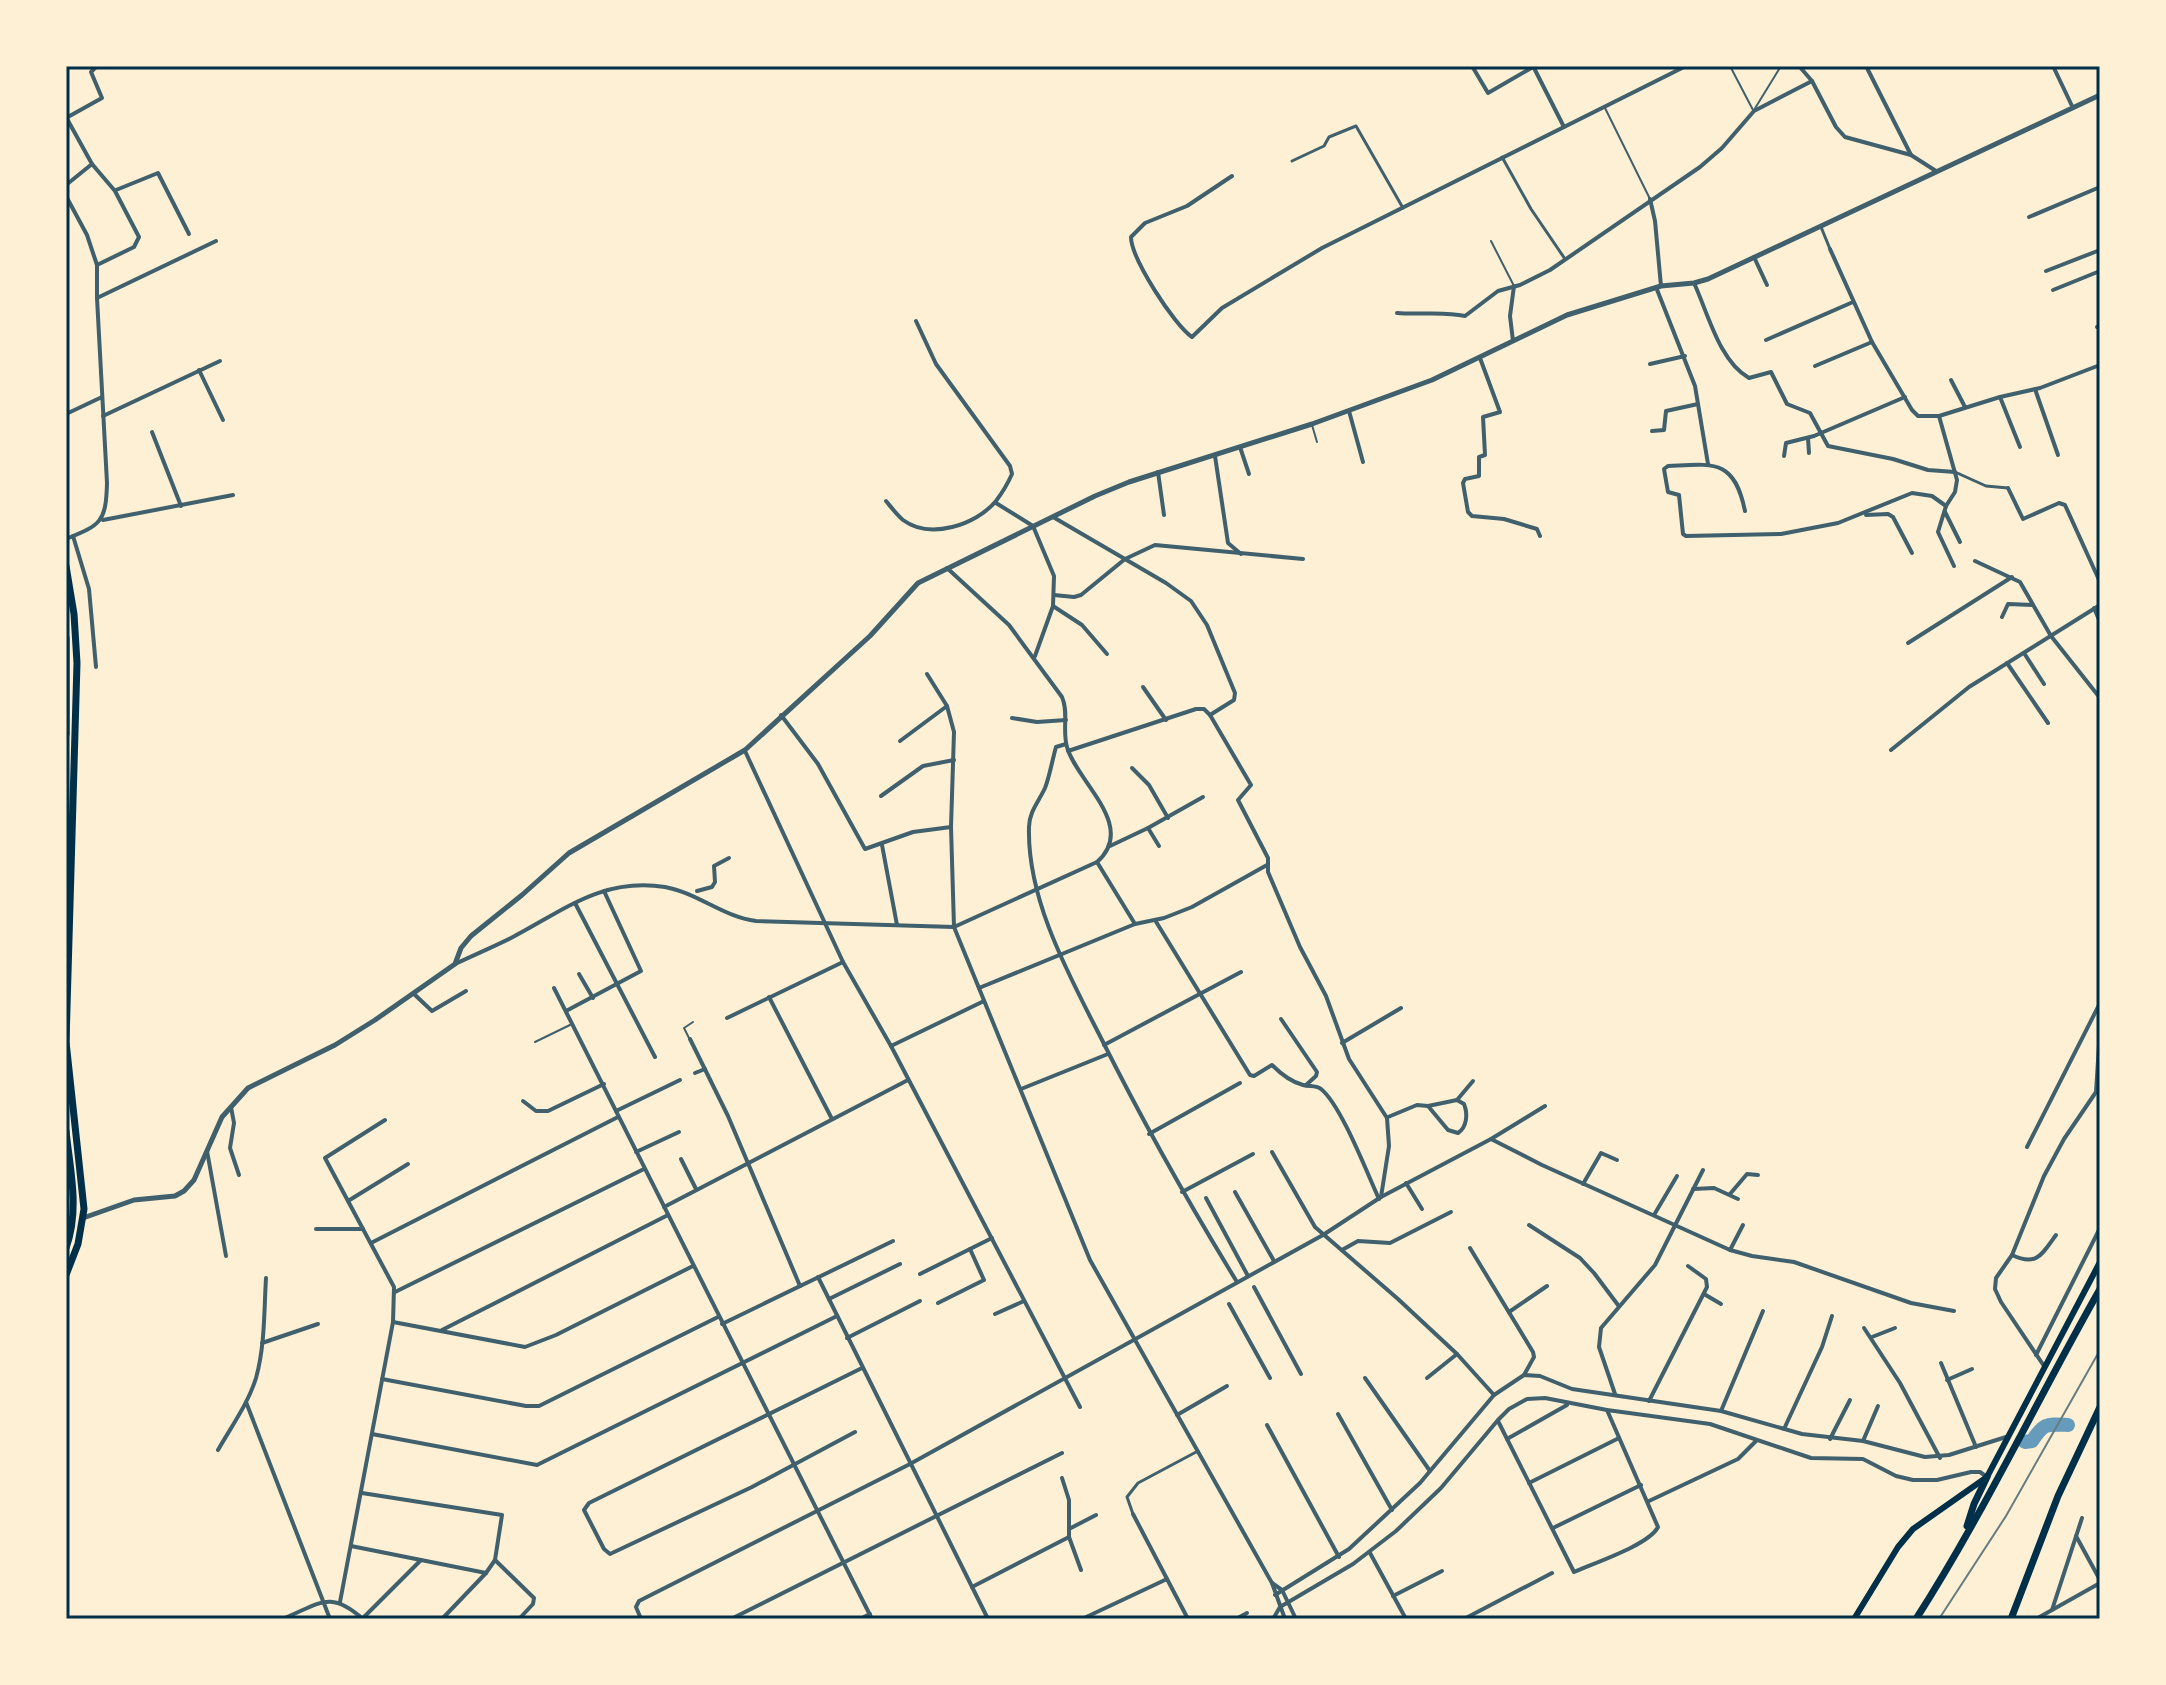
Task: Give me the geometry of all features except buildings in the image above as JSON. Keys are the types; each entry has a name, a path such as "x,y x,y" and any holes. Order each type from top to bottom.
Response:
{"highway":[{"path":"66,566 74,614 77,663 66,1042 84,1202 74,1257 66,1275"},
{"path":"66,638 66,734"},
{"path":"66,1131 74,1204 73,1223 66,1248"},
{"path":"1916,1619 2002,1471 2100,1289"},
{"path":"2011,1619 2058,1496 2100,1407"},
{"path":"1964,1536 1987,1477"}],"main road":[{"path":"1854,1619 1898,1547 1913,1529 1987,1477 2100,1262"}],"street":[{"path":"97,66 91,72 102,98 66,118 92,164 115,191 139,240 134,247 97,265"},
{"path":"1472,66 1488,93 1533,66 1564,127"},
{"path":"1232,176 1187,206 1145,223 1131,237 1137,259 1164,305 1179,327 1192,337 1222,308 1275,275 1686,66"},
{"path":"1799,66 1812,81 1836,127 1845,137 1911,155 1936,171"},
{"path":"1866,66 1911,155"},
{"path":"2053,66 2073,108"},
{"path":"1397,313 1419,315 1451,312 1465,316 1498,291 1514,290 1540,276 1712,158 1754,111 1812,81"},
{"path":"455,964 461,948 471,936 569,853 745,750 870,636 912,587 947,568 1095,496 1158,472 1312,424 1432,380 1567,315 1658,287 1694,283 1821,227 2100,95"},
{"path":"1292,161 1324,146 1329,137 1357,127 1403,208"},
{"path":"1502,157 1531,209 1565,259"},
{"path":"66,185 92,164"},
{"path":"115,191 158,173 189,234"},
{"path":"2029,217 2100,187"},
{"path":"66,196 87,235 97,265 107,483 107,506 103,520"},
{"path":"1650,199 1655,221 1658,287 1685,356 1699,404 1708,464"},
{"path":"1821,227 1872,342 1912,410 1923,417 1939,416 2035,389 2100,365"},
{"path":"97,298 216,241"},
{"path":"2046,271 2100,250"},
{"path":"1754,257 1767,285"},
{"path":"2053,290 2100,271"},
{"path":"1694,283 1723,349 1741,373 1753,378 1771,372 1787,404 1810,413 1825,443 1928,470 1955,472 1986,486 2008,488 2023,519 2059,503 2065,505 2100,582"},
{"path":"1513,341 1510,316 1514,290"},
{"path":"1766,340 1853,302"},
{"path":"886,501 902,520 935,530 955,526 980,515 995,502 1011,478 1012,470 936,364 916,321"},
{"path":"1815,366 1872,342"},
{"path":"1650,364 1685,356"},
{"path":"1480,358 1500,412 1483,417 1485,455 1479,457 1479,476 1465,479 1463,483 1470,515 1529,526 1539,531 1540,536"},
{"path":"103,416 220,361"},
{"path":"199,370 223,420"},
{"path":"1951,380 1965,407"},
{"path":"2035,389 2058,455"},
{"path":"66,414 102,397"},
{"path":"1784,456 1785,443 1808,438 1905,397"},
{"path":"2000,397 2020,447"},
{"path":"1652,431 1664,430 1666,411 1699,404"},
{"path":"1349,411 1363,462"},
{"path":"1939,416 1957,487 1945,508 1938,532 1954,566"},
{"path":"152,432 181,506"},
{"path":"1808,438 1809,453"},
{"path":"1240,447 1249,474"},
{"path":"1215,456 1228,543 1242,555"},
{"path":"1745,511 1740,492 1721,467 1708,464 1668,466 1664,469 1668,492 1679,495 1684,535 1781,534 1838,523 1912,493 1932,496 1945,508 1960,542"},
{"path":"1158,472 1164,515"},
{"path":"66,539 103,520 233,495"},
{"path":"995,502 1033,526 1053,571 1053,606 1035,656"},
{"path":"1859,515 1888,514 1893,517 1912,553"},
{"path":"1053,517 1181,593 1201,614 1235,693 1234,700 1210,715"},
{"path":"73,536 89,589 96,667"},
{"path":"1054,595 1081,595 1125,559 1146,548 1167,545 1303,559"},
{"path":"1975,561 2020,582 2051,636 2100,698"},
{"path":"947,568 1009,625 1035,656 1062,697 1068,751 1099,800 1112,836 1110,846"},
{"path":"1908,643 2012,577"},
{"path":"2002,617 2008,604 2033,605"},
{"path":"1891,750 1969,687 2100,605"},
{"path":"1053,606 1082,625 1107,654"},
{"path":"2094,608 2100,622"},
{"path":"2024,653 2044,684"},
{"path":"2007,663 2048,723"},
{"path":"927,674 947,706 954,732 951,827 954,927 1086,1250 1272,1583 1285,1619"},
{"path":"1143,687 1166,720"},
{"path":"900,741 947,706"},
{"path":"1068,751 1201,708 1210,715 1251,785 1238,800 1269,863 1268,872 1300,947 1326,996 1342,1043 1355,1070 1387,1118 1389,1146 1380,1198"},
{"path":"781,715 818,764 863,848 867,850 913,832 951,827"},
{"path":"1012,718 1037,722 1066,720"},
{"path":"1066,744 1056,747 1046,785 1030,818 1032,861 1059,956 1149,1134 1237,1282"},
{"path":"745,750 843,962 891,1046 1080,1407"},
{"path":"881,796 923,766 954,760"},
{"path":"1132,768 1149,785 1168,818"},
{"path":"83,1218 134,1200 178,1195 191,1185 206,1149 231,1105 255,1083 343,1041 455,964 604,891 624,885 664,887 687,893 745,920 954,927 1097,862 1110,846 1203,797"},
{"path":"1148,828 1159,846"},
{"path":"882,845 897,925"},
{"path":"697,891 712,887 715,882 714,866 729,858"},
{"path":"1097,862 1135,924"},
{"path":"979,988 1135,924 1192,907 1269,863"},
{"path":"566,1011 638,974 641,969 604,891"},
{"path":"575,903 655,1057"},
{"path":"1155,920 1250,1075 1254,1076 1272,1065 1284,1076 1305,1086 1321,1088 1333,1104 1380,1198"},
{"path":"727,1018 843,962"},
{"path":"1104,1045 1241,972"},
{"path":"579,974 593,998"},
{"path":"554,988 871,1616 860,1619"},
{"path":"414,994 432,1011 466,991"},
{"path":"769,997 832,1119"},
{"path":"891,1046 984,1001"},
{"path":"2027,1147 2100,1003"},
{"path":"1342,1043 1401,1008"},
{"path":"1281,1019 1317,1072 1305,1086"},
{"path":"2044,1366 1995,1289 1996,1278 2012,1255 2044,1176 2064,1139 2096,1092 2100,1030"},
{"path":"690,1039 748,1163 800,1286"},
{"path":"1021,1089 1108,1054"},
{"path":"695,1073 705,1069"},
{"path":"371,1243 680,1080"},
{"path":"664,1207 908,1080"},
{"path":"1387,1118 1417,1105 1457,1100 1473,1081"},
{"path":"1149,1134 1240,1083"},
{"path":"523,1101 536,1111 548,1111 604,1084"},
{"path":"1428,1106 1448,1130 1458,1133 1464,1128 1467,1114 1464,1104 1457,1100"},
{"path":"231,1105 234,1123 230,1148 239,1175"},
{"path":"641,1619 637,1610 639,1601 910,1464 1323,1235 1380,1198 1491,1139 1545,1106"},
{"path":"340,1602 393,1322 395,1292 325,1159 385,1120"},
{"path":"636,1152 679,1132"},
{"path":"1491,1139 1730,1250 1794,1262 1911,1303 1954,1311"},
{"path":"206,1149 226,1256"},
{"path":"1272,1152 1309,1219 1323,1235 1457,1354 1494,1395"},
{"path":"1583,1184 1601,1153 1617,1160"},
{"path":"1182,1192 1253,1154"},
{"path":"681,1159 696,1189"},
{"path":"348,1201 408,1164"},
{"path":"395,1292 644,1168"},
{"path":"1615,1394 1602,1357 1601,1328 1655,1265 1703,1170"},
{"path":"1730,1194 1747,1174 1758,1175"},
{"path":"1654,1215 1677,1176"},
{"path":"1406,1183 1422,1209"},
{"path":"1693,1189 1714,1188 1738,1199"},
{"path":"1235,1192 1274,1261"},
{"path":"1206,1198 1248,1276"},
{"path":"1342,1250 1363,1240 1390,1243 1451,1212"},
{"path":"440,1331 668,1215"},
{"path":"1529,1225 1580,1258 1618,1305"},
{"path":"1730,1250 1743,1225"},
{"path":"2036,1355 2100,1228"},
{"path":"316,1229 363,1229"},
{"path":"2012,1255 2029,1261 2043,1253 2056,1235"},
{"path":"920,1274 992,1238"},
{"path":"722,1324 893,1241"},
{"path":"1274,1595 1339,1557 1430,1471 1494,1395 1524,1375 1534,1357 1533,1352 1470,1248"},
{"path":"938,1303 984,1280 970,1249"},
{"path":"829,1299 900,1264"},
{"path":"393,1322 519,1347 532,1345 693,1266"},
{"path":"1649,1401 1704,1294 1707,1283 1703,1275 1688,1266"},
{"path":"818,1277 988,1619"},
{"path":"218,1450 256,1378 262,1343 266,1278"},
{"path":"1509,1312 1547,1286"},
{"path":"1254,1287 1301,1374"},
{"path":"1704,1294 1721,1304"},
{"path":"847,1338 920,1301"},
{"path":"995,1314 1024,1301"},
{"path":"1229,1304 1270,1378"},
{"path":"1721,1411 1763,1311"},
{"path":"372,1434 537,1465 837,1316"},
{"path":"1784,1429 1822,1347 1832,1316"},
{"path":"382,1379 539,1406 718,1317"},
{"path":"262,1343 318,1324"},
{"path":"1864,1328 1940,1458"},
{"path":"1872,1337 1895,1328"},
{"path":"1427,1378 1457,1354"},
{"path":"1941,1363 1976,1447"},
{"path":"855,1432 752,1487 613,1553 608,1554 604,1549 584,1507 862,1368"},
{"path":"1947,1380 1972,1369"},
{"path":"1524,1375 1540,1376 1572,1389 1721,1411 1784,1429 1830,1439 1863,1441 1916,1456 1940,1458 2008,1436"},
{"path":"1365,1378 1430,1471"},
{"path":"1177,1415 1227,1386"},
{"path":"1273,1619 1280,1607 1370,1553 1441,1488 1509,1409 1527,1399 1545,1398 1710,1424 1811,1458 1863,1459 1896,1476 1913,1480 1937,1480 1971,1472 1980,1472 1987,1477"},
{"path":"1830,1439 1850,1400"},
{"path":"246,1402 330,1619"},
{"path":"1507,1439 1569,1404"},
{"path":"1863,1441 1878,1406"},
{"path":"1498,1420 1574,1572 1656,1532 1657,1521 1649,1501 1607,1410"},
{"path":"1338,1414 1392,1510"},
{"path":"1267,1425 1339,1557"},
{"path":"1529,1483 1619,1438"},
{"path":"1649,1501 1738,1459 1756,1441"},
{"path":"1188,1619 1127,1497 1138,1483 1198,1451"},
{"path":"731,1619 1062,1453"},
{"path":"1062,1478 1069,1500 1069,1537 1081,1570"},
{"path":"1553,1528 1641,1485"},
{"path":"362,1493 502,1515 495,1560 442,1619"},
{"path":"1069,1529 1096,1515"},
{"path":"2052,1610 2082,1518"},
{"path":"2036,1619 2100,1582 2076,1536"},
{"path":"972,1587 1069,1537"},
{"path":"351,1546 486,1573"},
{"path":"1370,1553 1406,1619"},
{"path":"282,1619 324,1602 340,1602 363,1619 421,1560"},
{"path":"495,1560 533,1596 535,1602 519,1619"},
{"path":"1393,1596 1442,1571"},
{"path":"1464,1619 1552,1573"},
{"path":"1082,1619 1167,1579"},
{"path":"1272,1583 1282,1590 1296,1619"},
{"path":"1236,1619 1247,1613"}],"lane":[{"path":"1730,66 1754,111"},
{"path":"1754,111 1781,66"},
{"path":"1605,107 1650,199"},
{"path":"1491,241 1514,290"},
{"path":"1312,424 1317,442"},
{"path":"690,1039 684,1028 693,1022"},
{"path":"535,1042 573,1024"}],"waterway":[{"path":"2025,1442 2032,1441 2046,1426 2068,1425"}],"railway":[{"path":"1939,1619 2006,1516 2100,1350"}]}
